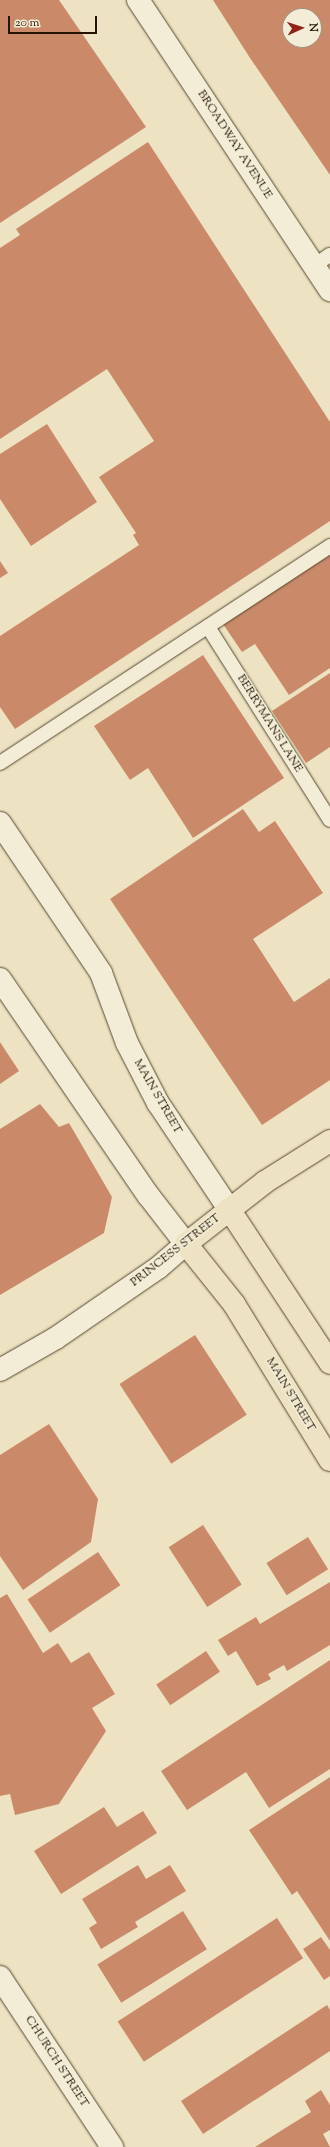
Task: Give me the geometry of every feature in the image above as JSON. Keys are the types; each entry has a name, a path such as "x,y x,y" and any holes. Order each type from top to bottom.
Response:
{"highway":[{"name":"PRINCESS STREET","path":"186,1244 229,1209 330,1141"},
{"name":"MAIN STREET","path":"229,1209 330,1363"},
{"name":"MAIN STREET","path":"186,1244 234,1304 330,1460"}],"street":[{"name":"BROADWAY AVENUE","path":"138,0 322,261 330,290"},
{"name":"MAIN STREET","path":"0,823 101,973 127,1043 158,1103 229,1209"},
{"name":"MAIN STREET","path":"0,979 148,1195 186,1244"},
{"name":"PRINCESS STREET","path":"0,1370 56,1338 158,1268 186,1244"},
{"name":"CHURCH STREET","path":"0,1977 112,2147"}],"lane":[{"path":"0,763 330,546"},
{"name":"BERRYMANS LANE","path":"208,627 330,820"}],"building":[{"path":"0,0 59,0 146,127 0,223"},
{"path":"213,0 330,0 330,175 250,58"},
{"path":"148,142 330,422 330,521 15,729 0,707 0,636 139,545 133,535 136,533 99,477 154,441 107,369 0,439 0,248 20,235 16,229"},
{"path":"47,424 97,502 31,546 0,499 0,454"},
{"path":"330,554 330,668 289,695 255,644 242,652 223,624"},
{"path":"0,561 8,573 0,578"},
{"path":"203,655 284,778 193,838 148,768 130,780 94,726"},
{"path":"330,673 330,747 306,763 272,711"},
{"path":"243,809 259,832 275,821 323,893 253,939 294,1002 330,978 330,1080 262,1125 110,899"},
{"path":"0,1042 19,1071 0,1084"},
{"path":"40,1104 59,1127 69,1123 112,1197 104,1233 0,1295 0,1129"},
{"path":"195,1335 247,1415 171,1464 120,1384"},
{"path":"49,1424 98,1499 91,1542 23,1590 0,1556 0,1455"},
{"path":"203,1525 242,1585 207,1607 169,1547"},
{"path":"308,1537 328,1569 287,1595 266,1563"},
{"path":"98,1552 120,1585 50,1633 28,1600"},
{"path":"330,1582 330,1645 287,1671 284,1665 268,1674 271,1679 257,1686 236,1651 228,1656 218,1640 256,1617 260,1624"},
{"path":"7,1594 43,1653 58,1643 71,1663 89,1652 115,1694 92,1708 106,1731 59,1804 15,1815 10,1794 0,1796 0,1598"},
{"path":"206,1651 220,1672 170,1705 156,1685"},
{"path":"330,1660 330,1769 269,1808 246,1772 187,1810 161,1771"},
{"path":"330,1777 330,1941 297,1891 292,1895 249,1830"},
{"path":"104,1807 117,1827 143,1811 157,1833 61,1894 34,1851"},
{"path":"138,1865 146,1879 170,1865 186,1891 135,1922 138,1927 101,1949 89,1928 97,1923 82,1899"},
{"path":"183,1911 207,1949 121,2003 97,1965"},
{"path":"277,1918 303,1958 144,2062 118,2021"},
{"path":"321,1937 330,1950 330,1976 324,1980 303,1949"},
{"path":"327,2005 330,2010 330,2051 203,2134 181,2101"},
{"path":"321,2090 330,2105 330,2130 323,2134 330,2147 255,2147 311,2112 305,2101"}]}
